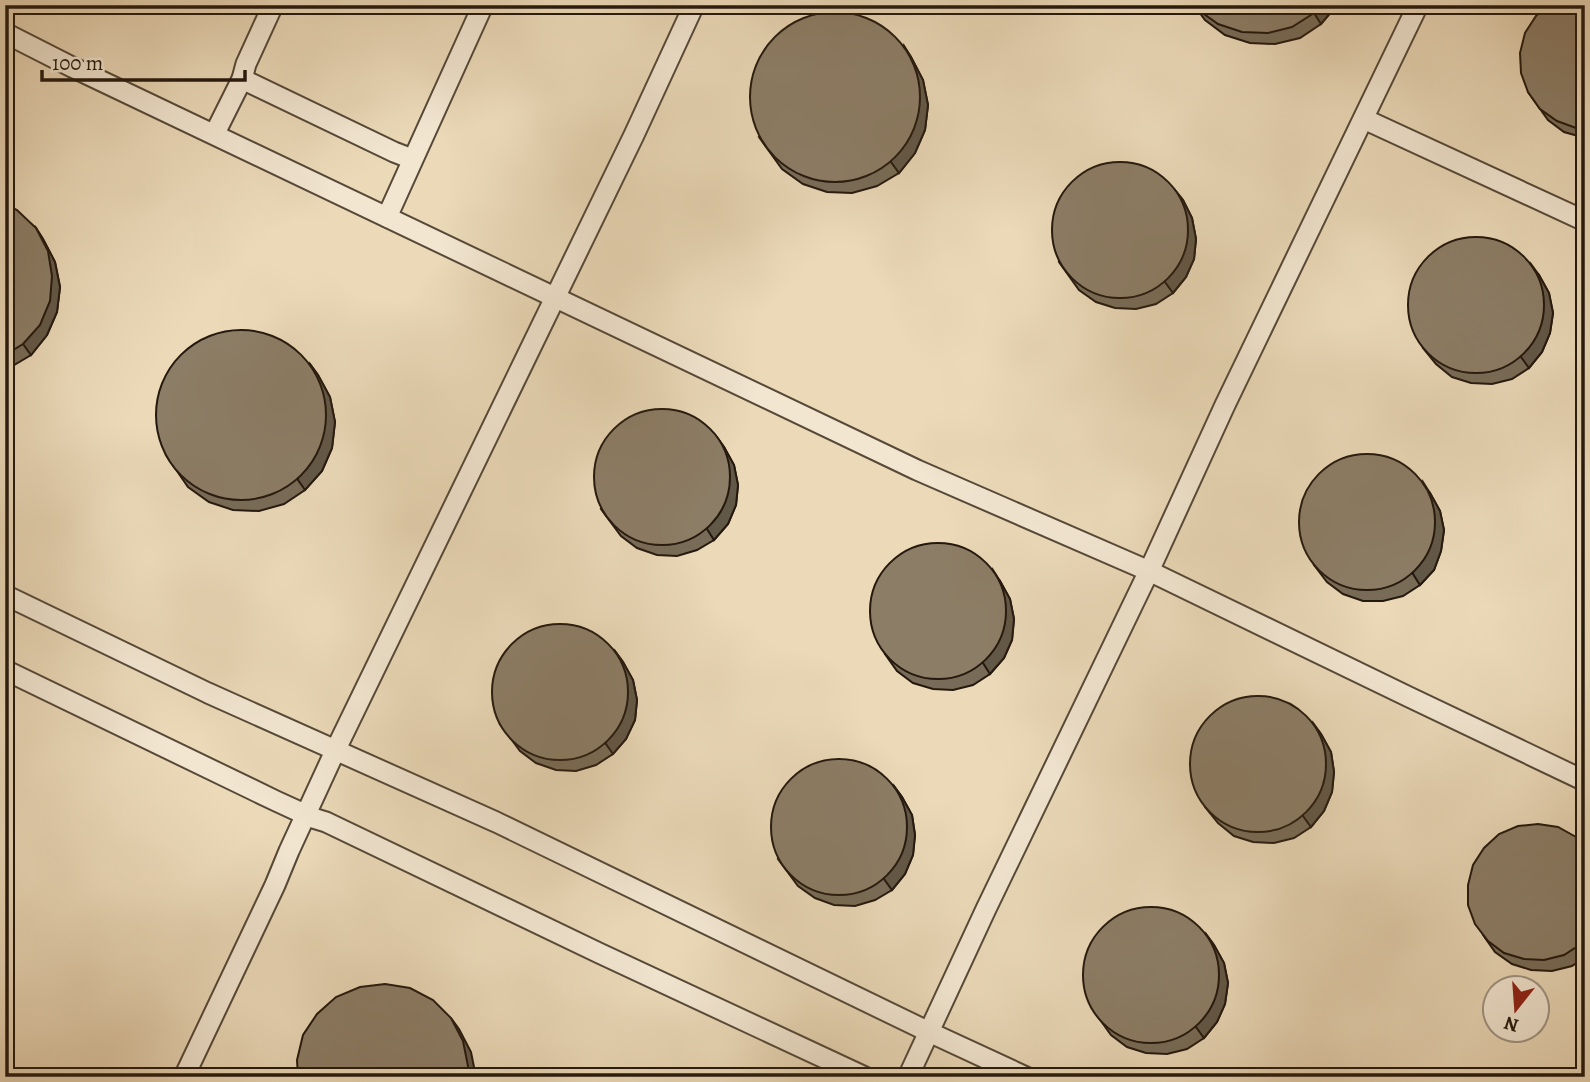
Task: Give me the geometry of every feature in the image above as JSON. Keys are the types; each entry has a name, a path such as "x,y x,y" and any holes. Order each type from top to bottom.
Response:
{"street":[{"path":"215,133 242,79 246,64 273,5"},
{"path":"387,217 483,5"},
{"path":"184,1077 336,750 634,135 694,5"},
{"path":"908,1077 1225,405 1418,5"},
{"path":"5,33 917,470 1149,571 1585,781"},
{"path":"242,79 412,159"},
{"path":"1364,119 1585,221"},
{"path":"5,595 208,693 496,822 1026,1077"},
{"path":"5,670 306,815 326,822 865,1077"}],"building":[{"path":"1194,5 1320,5 1314,13 1292,27 1268,33 1242,32 1218,24"},
{"path":"1548,5 1585,5 1585,128 1576,128 1557,121 1540,109 1528,92 1521,73 1520,53 1525,33 1536,16"},
{"path":"835,12 868,18 895,37 914,64 920,97 914,130 895,157 868,176 835,182 802,176 775,157 756,130 750,97 756,64 775,37 802,18"},
{"path":"1120,162 1146,167 1168,182 1183,204 1188,230 1183,256 1168,278 1146,293 1120,298 1094,293 1072,278 1057,256 1052,230 1057,204 1072,182 1094,167"},
{"path":"5,204 17,210 36,228 48,251 52,276 50,301 40,325 23,344 5,355"},
{"path":"1476,237 1502,242 1524,257 1539,279 1544,305 1539,331 1524,353 1502,368 1476,373 1450,368 1428,353 1413,331 1408,305 1413,279 1428,257 1450,242"},
{"path":"241,330 274,336 301,355 320,382 326,415 320,448 301,475 274,494 241,500 208,494 181,475 162,448 156,415 162,382 181,355 208,336"},
{"path":"662,409 688,414 710,429 725,451 730,477 725,503 710,525 688,540 662,545 636,540 614,525 599,503 594,477 599,451 614,429 636,414"},
{"path":"1367,454 1393,459 1415,474 1430,496 1435,522 1430,548 1415,570 1393,585 1367,590 1341,585 1319,570 1304,548 1299,522 1304,496 1319,474 1341,459"},
{"path":"938,543 964,548 986,563 1001,585 1006,611 1001,637 986,659 964,674 938,679 912,674 890,659 875,637 870,611 875,585 890,563 912,548"},
{"path":"1585,615 1585,676 1578,659 1577,638"},
{"path":"560,624 586,629 608,644 623,666 628,692 623,718 608,740 586,755 560,760 534,755 512,740 497,718 492,692 497,666 512,644 534,629"},
{"path":"1258,696 1284,701 1306,716 1321,738 1326,764 1321,790 1306,812 1284,827 1258,832 1232,827 1210,812 1195,790 1190,764 1195,738 1210,716 1232,701"},
{"path":"839,759 865,764 887,779 902,801 907,827 902,853 887,875 865,890 839,895 813,890 791,875 776,853 771,827 776,801 791,779 813,764"},
{"path":"1538,824 1558,827 1585,845 1585,940 1564,955 1544,960 1524,959 1504,953 1488,941 1475,924 1468,905 1468,885 1473,865 1484,848 1499,834 1518,826"},
{"path":"1151,907 1177,912 1199,927 1214,949 1219,975 1214,1001 1199,1023 1177,1038 1151,1043 1125,1038 1103,1023 1088,1001 1083,975 1088,949 1103,927 1125,912"},
{"path":"385,984 410,988 433,1000 451,1018 463,1041 468,1066 467,1077 298,1077 297,1060 303,1035 317,1014 336,997 360,987"}]}
